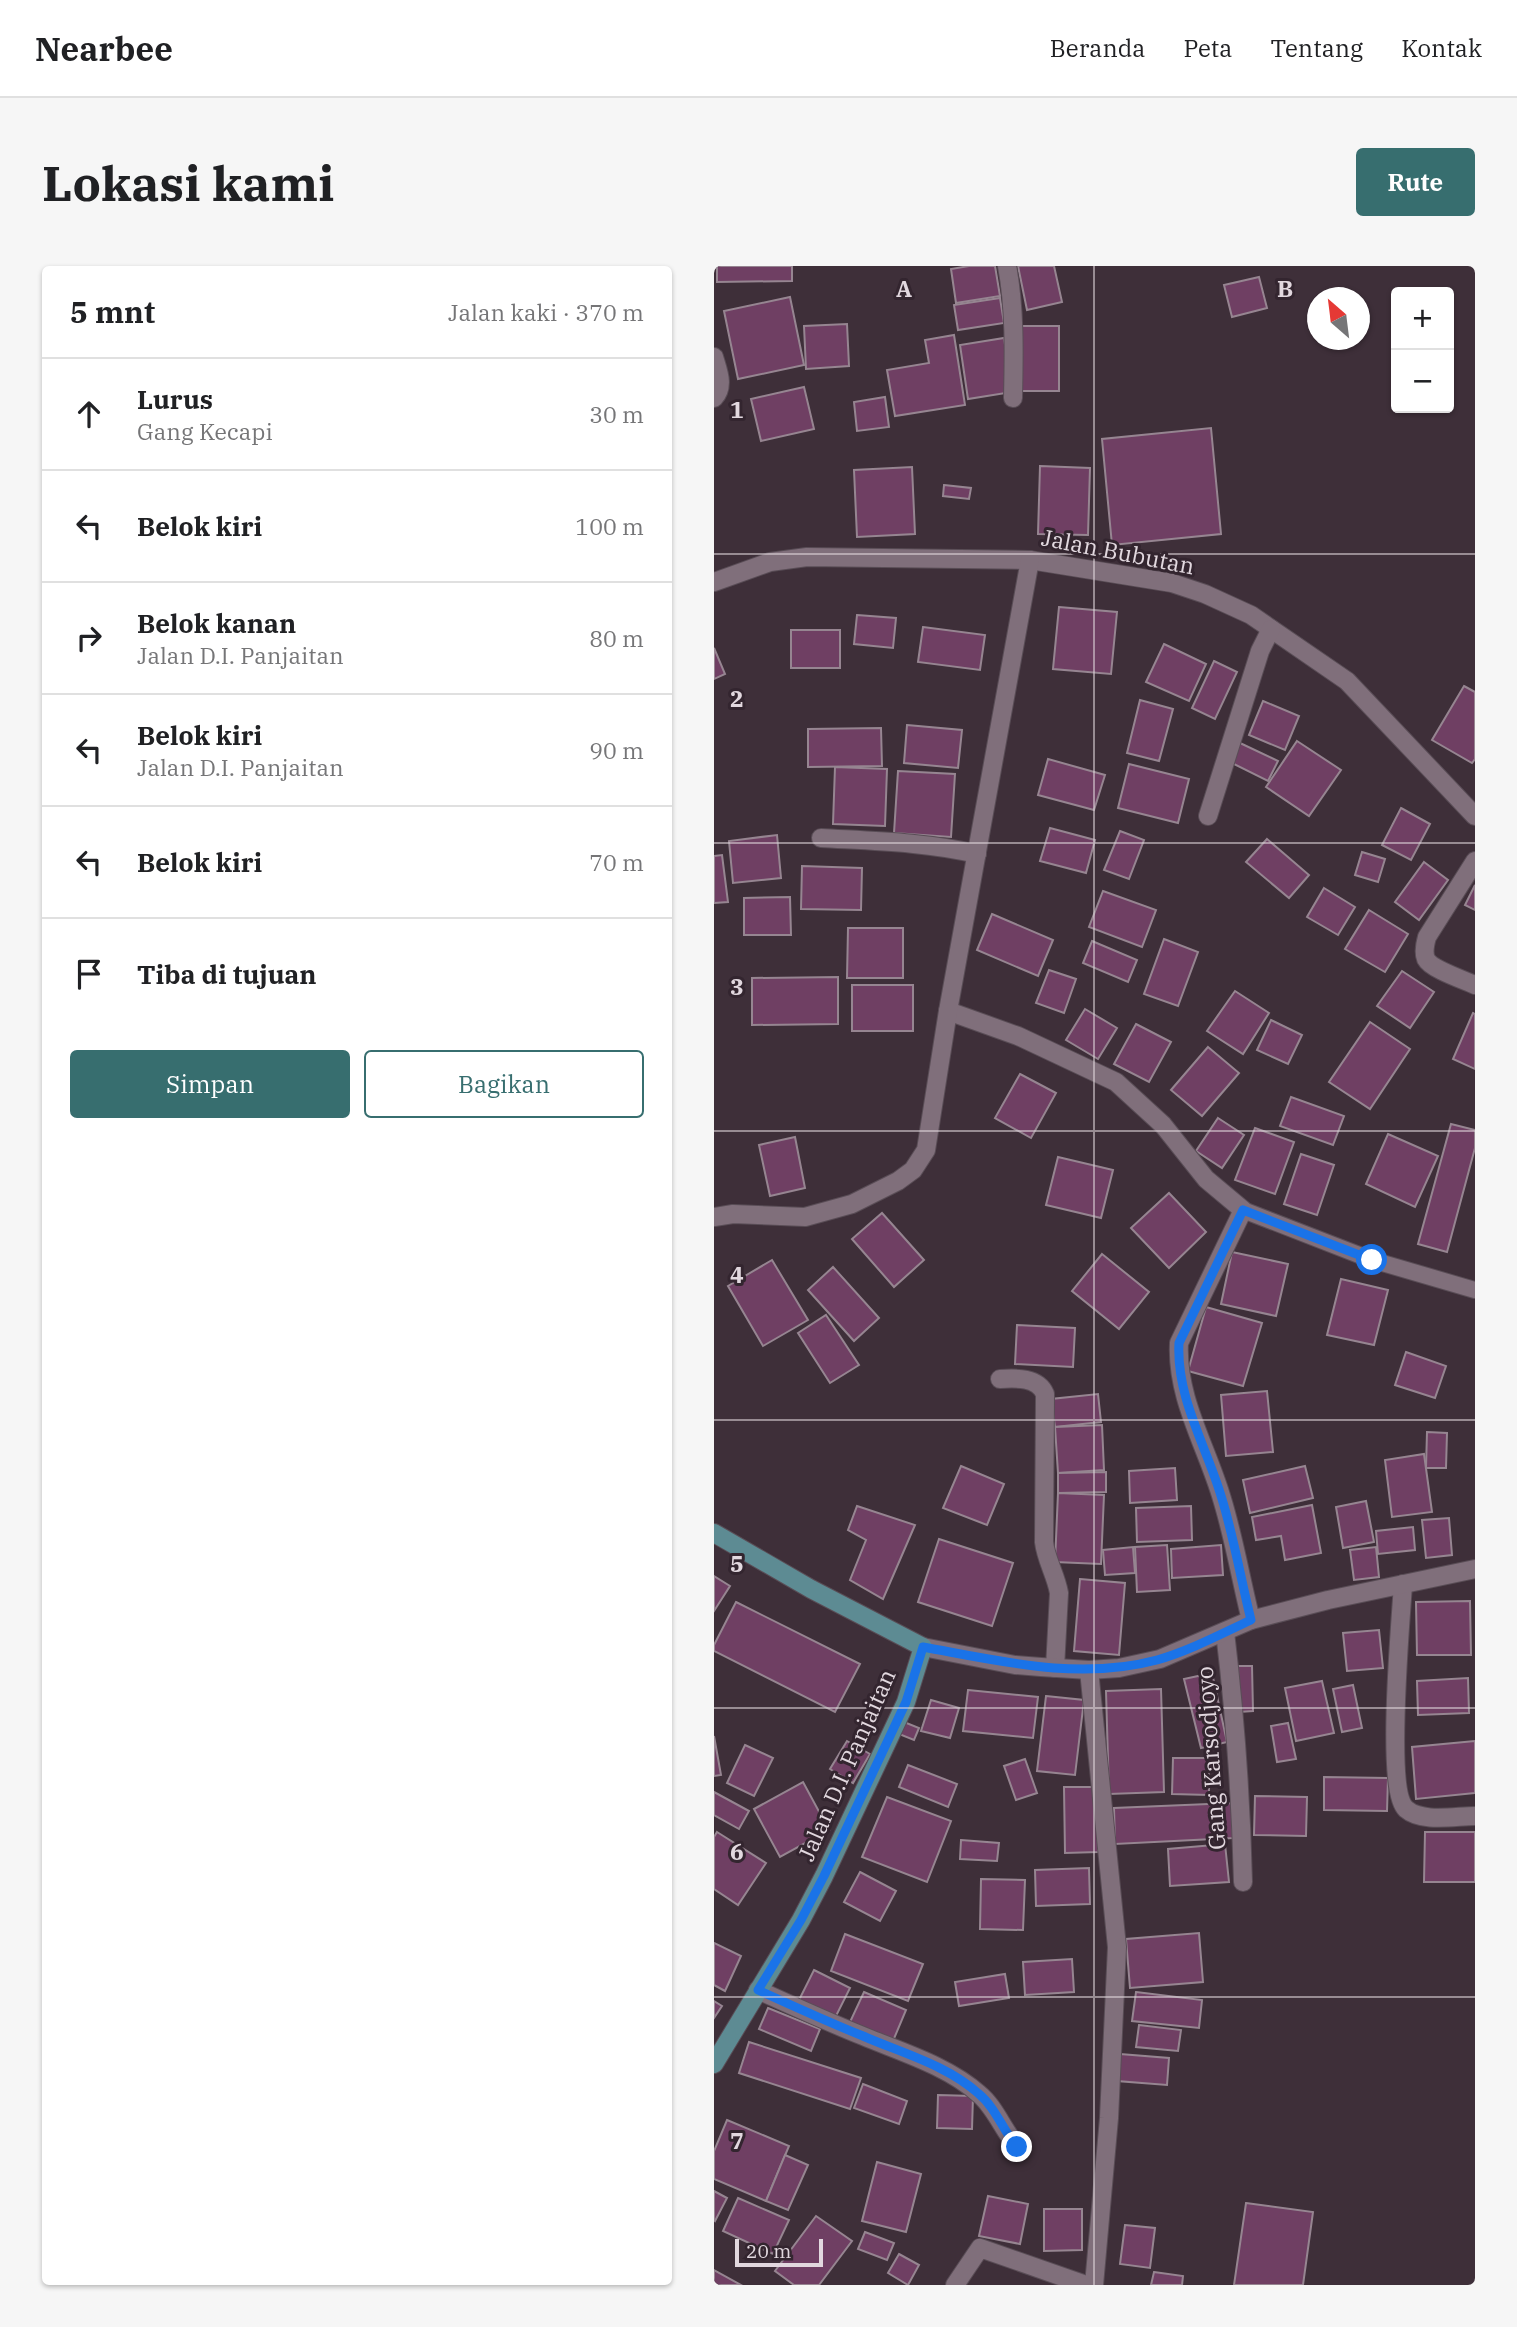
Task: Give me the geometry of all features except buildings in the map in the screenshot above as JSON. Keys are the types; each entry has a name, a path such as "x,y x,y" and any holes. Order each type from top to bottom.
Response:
{"street":[{"path":"1007,266 1011,298 1013,398"},
{"path":"714,357 720,392 714,398"},
{"name":"Jalan Bubutan","path":"714,582 770,562 807,557 1030,560 1172,583 1240,610 1347,681 1475,816"},
{"path":"714,1217 733,1214 805,1217 852,1204 914,1170 926,1150 948,1011 1030,560"},
{"path":"1208,816 1259,651 1271,629"},
{"path":"821,838 916,844 977,853"},
{"path":"1475,861 1427,937 1424,951 1432,966 1475,985"},
{"path":"948,1011 1018,1036 1116,1082 1163,1125 1206,1179 1243,1210 1179,1343 1178,1363 1191,1413 1222,1499 1251,1620"},
{"path":"1000,1379 1013,1378 1034,1382 1040,1385 1045,1394 1044,1542 1059,1594 1055,1668"},
{"path":"714,1533 811,1589 923,1647 1015,1665 1089,1670 1119,1668 1160,1659 1251,1620 1475,1569"},
{"path":"1403,1584 1394,1720 1402,1805 1420,1817 1475,1816"},
{"name":"Gang Karsodjoyo","path":"1225,1632 1240,1782 1243,1882"},
{"name":"Jalan D.I. Panjaitan","path":"714,2064 801,1920 824,1876 906,1702 923,1647"},
{"path":"1089,1670 1117,1947 1109,2118 1094,2285"},
{"path":"758,1990 925,2061 971,2087 982,2096 1004,2132 1017,2147"},
{"path":"955,2285 980,2248 1086,2285"}],"lane":[{"path":"1243,1210 1372,1260 1475,1290"}],"route":[{"path":"1017,2147 1004,2132 982,2096 971,2087 925,2061 863,2037 758,1990 801,1920 824,1876 906,1702 923,1647 1041,1668 1119,1668 1160,1659 1251,1620 1222,1499 1181,1379 1178,1363 1179,1343 1243,1210 1372,1260"}]}
